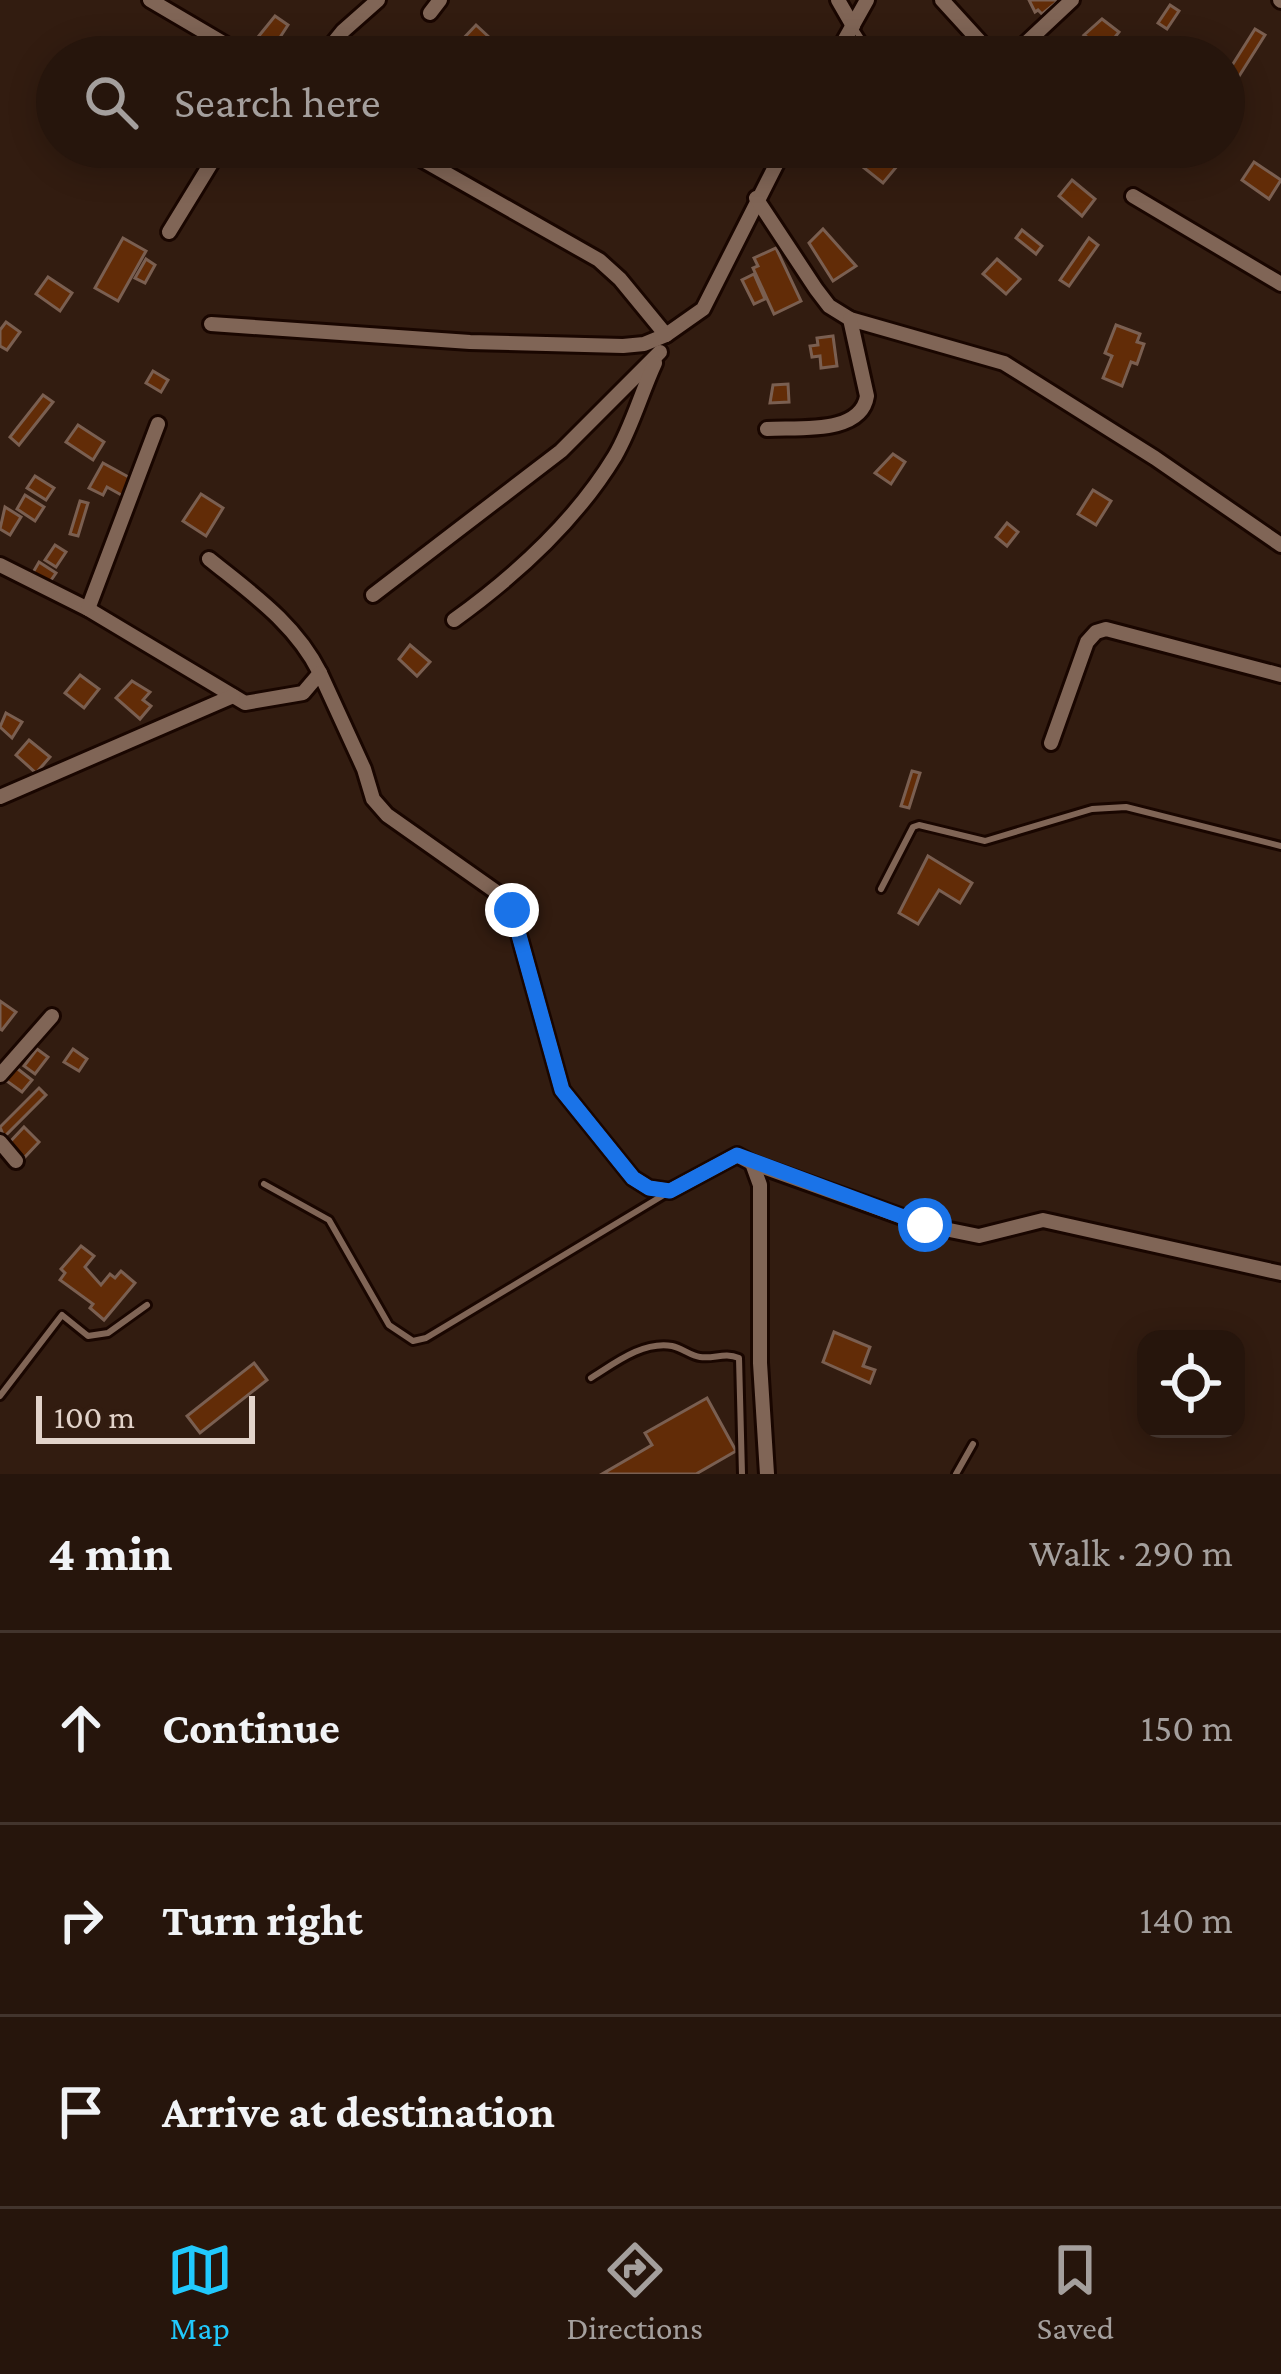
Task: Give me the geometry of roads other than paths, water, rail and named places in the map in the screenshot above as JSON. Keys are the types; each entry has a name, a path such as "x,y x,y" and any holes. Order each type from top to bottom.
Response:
{"street":[{"path":"149,0 211,36"},
{"path":"339,36 378,0"},
{"path":"838,0 853,26"},
{"path":"848,36 867,0"},
{"path":"942,0 975,36"},
{"path":"1034,36 1072,0"},
{"path":"169,232 208,168"},
{"path":"437,168 598,260 666,335"},
{"path":"211,324 492,343 644,344 703,309 773,168"},
{"path":"1133,196 1281,284"},
{"path":"756,198 830,306 850,319 1004,363 1281,545"},
{"path":"767,429 840,424 857,418 866,407 850,319"},
{"path":"454,620 513,577 594,486 628,431 666,335"},
{"path":"373,595 561,451 660,352"},
{"path":"88,609 158,424"},
{"path":"209,559 275,612 307,646 364,769 373,800 387,815 502,896 512,910 562,1090 633,1178 649,1188 670,1191 737,1155 943,1229 979,1236 1043,1220 1281,1273"},
{"path":"0,565 88,609 245,703 303,693 320,673"},
{"path":"1051,743 1087,642 1106,629 1281,675"},
{"path":"0,796 233,697"},
{"path":"0,1075 52,1016"},
{"path":"0,1142 16,1161"},
{"path":"752,1163 760,1185 760,1363 767,1474"}],"lane":[{"path":"853,26 859,36"},
{"path":"881,889 913,827 919,826 985,841 1091,809 1126,807 1281,846"},
{"path":"264,1184 329,1220 389,1325 413,1341 670,1191"},
{"path":"0,1396 62,1315 88,1336 108,1333 147,1305"},
{"path":"591,1378 657,1344 700,1357 726,1353 739,1358 742,1474"},
{"path":"956,1474 973,1444"}]}
